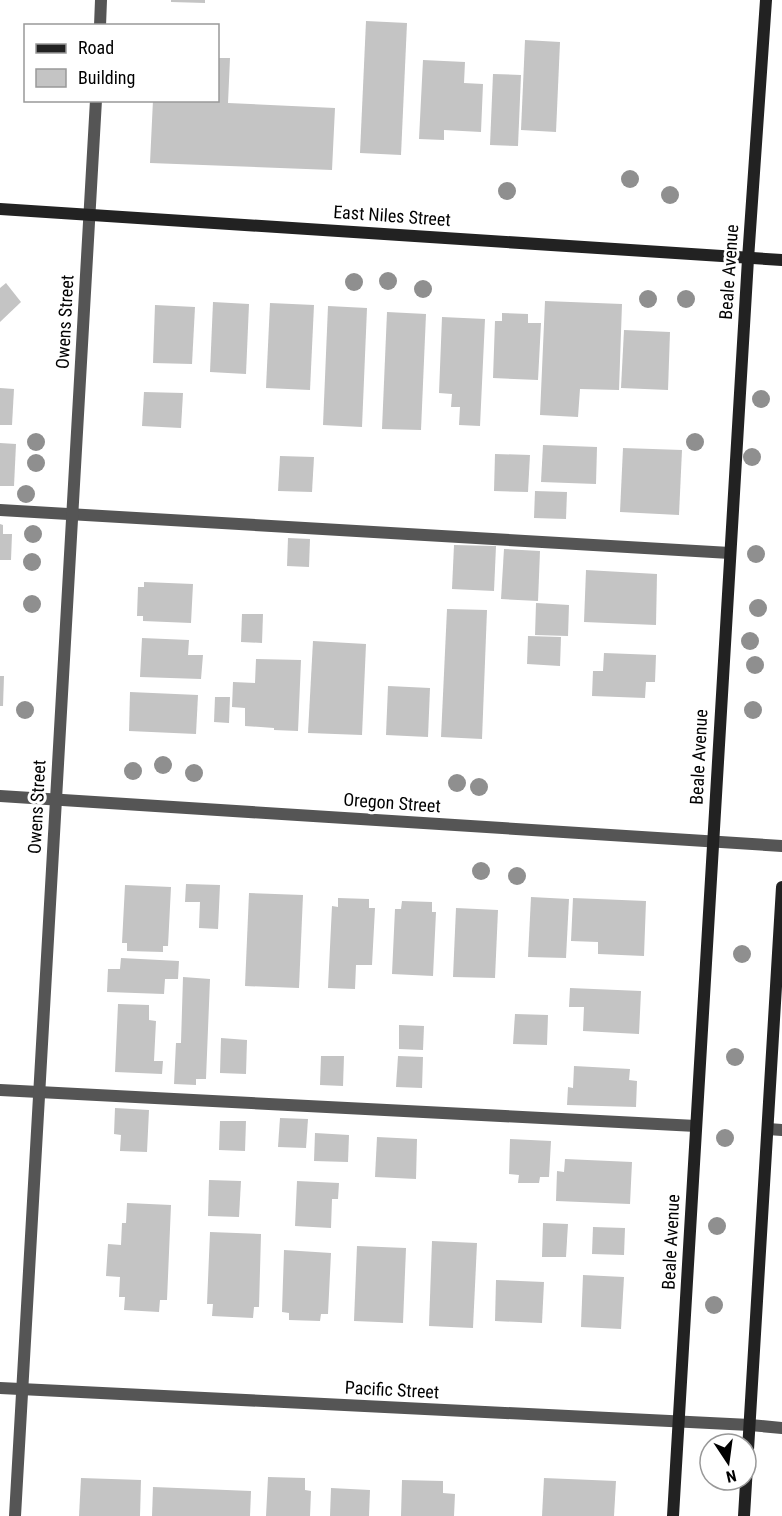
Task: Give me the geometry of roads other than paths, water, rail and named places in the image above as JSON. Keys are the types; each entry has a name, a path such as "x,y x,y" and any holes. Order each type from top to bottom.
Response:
{"main road":[{"name":"Beale Avenue","path":"673,1516 712,842 766,0"},
{"name":"East Niles Street","path":"0,209 782,260"},
{"path":"744,1516 782,887"}],"street":[{"path":"100,24 101,0"},
{"name":"Owens Street","path":"15,1516 96,102"},
{"path":"0,510 730,553"},
{"name":"Oregon Street","path":"0,796 782,846"},
{"path":"0,1090 696,1126"},
{"path":"768,1129 782,1130"},
{"name":"Pacific Street","path":"0,1388 782,1428"}]}
